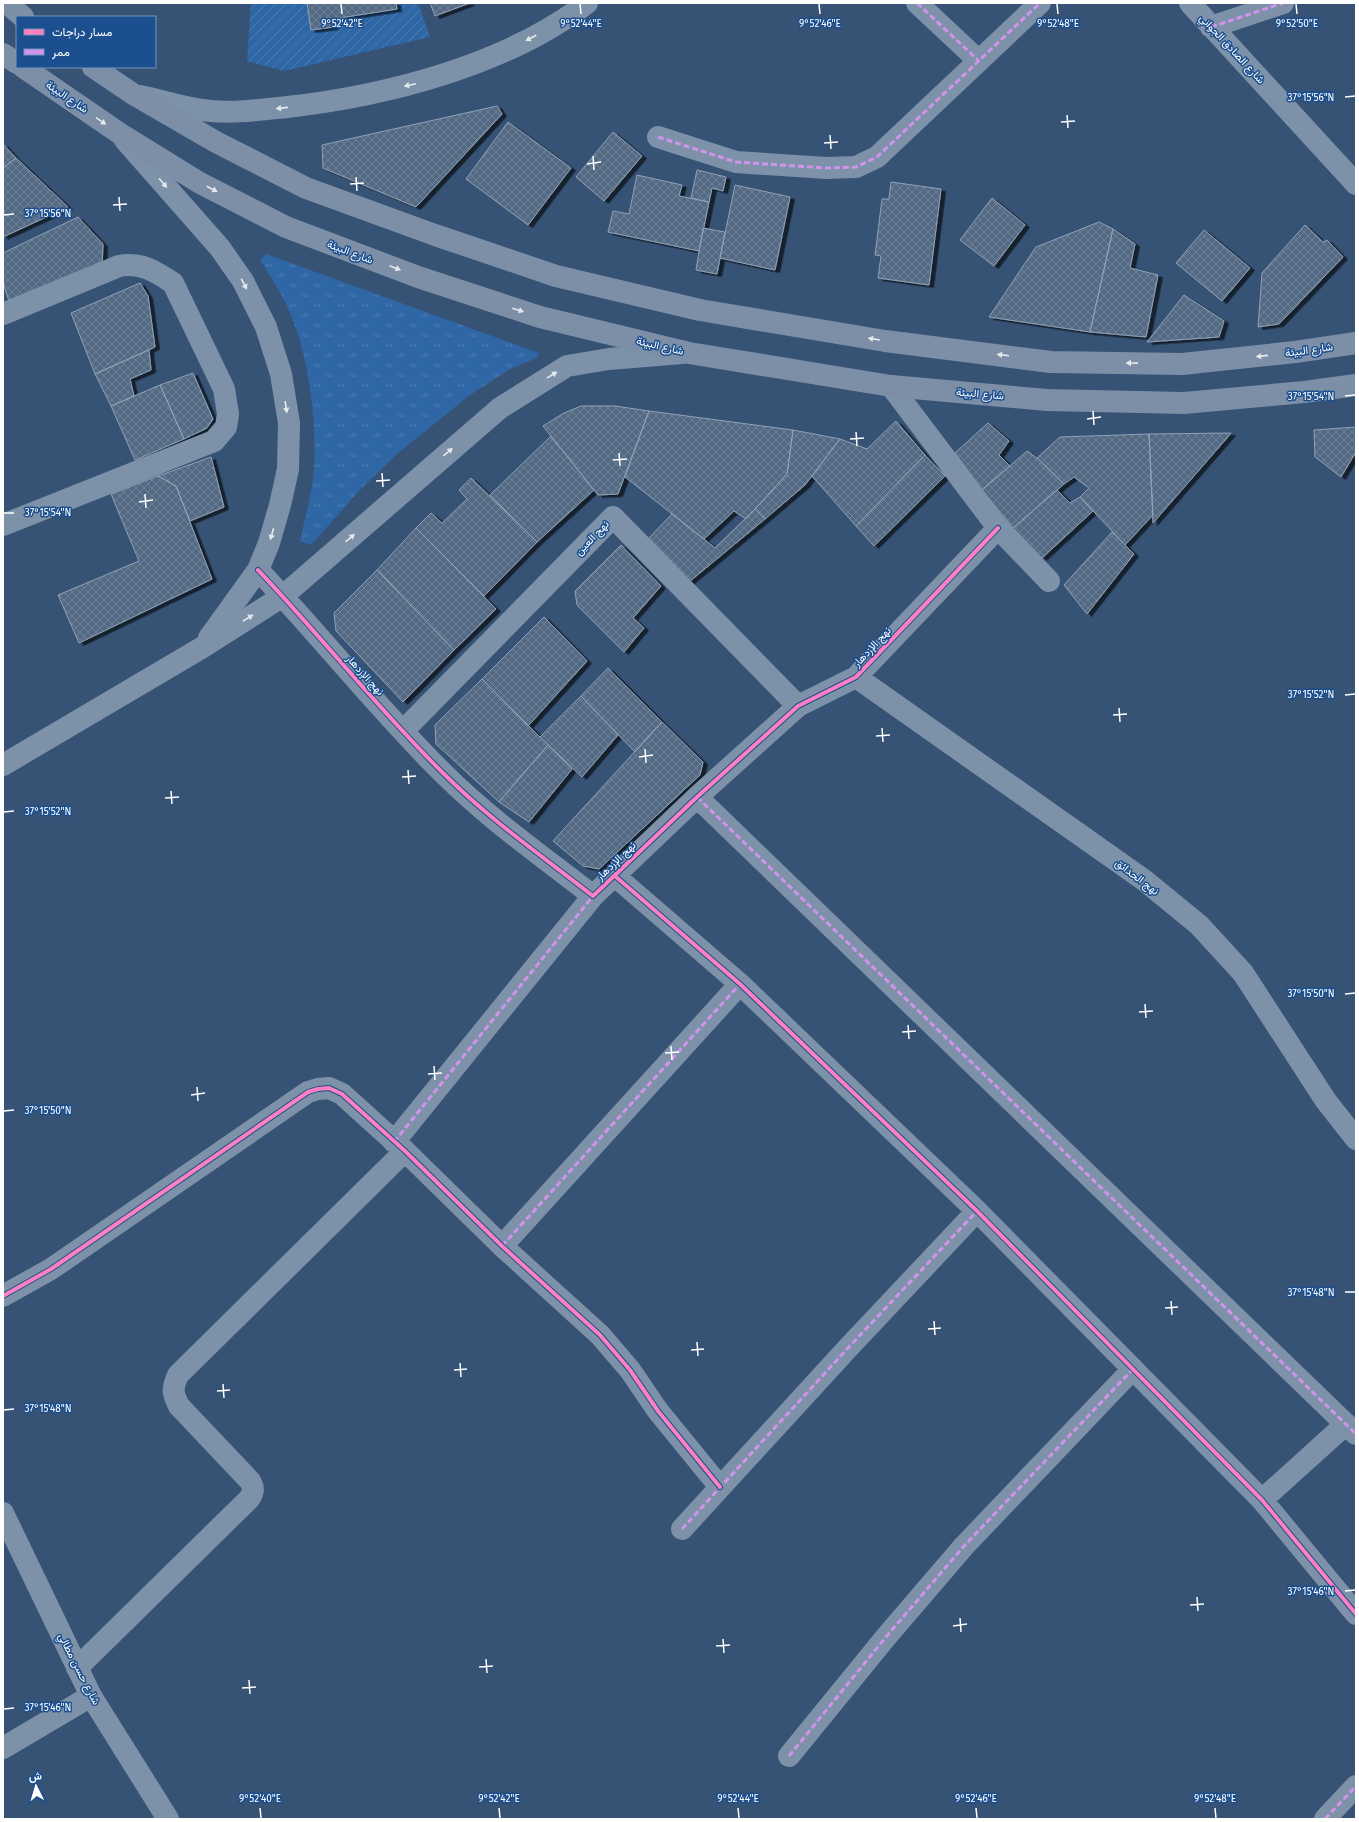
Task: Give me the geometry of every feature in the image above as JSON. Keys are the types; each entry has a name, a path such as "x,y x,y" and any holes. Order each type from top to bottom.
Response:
{"main road":[{"path":"7,3 22,16"},
{"path":"3,54 16,62"},
{"name":"شارع البيئة","path":"24,68 119,133 200,183 294,230 418,277 540,318 689,353 890,386 1047,400 1184,403 1304,392 1356,385"},
{"name":"شارع البيئة","path":"94,68 133,94 216,142 306,188 435,235 556,276 700,310 885,341 1051,362 1182,364 1295,352 1356,343"}],"street":[{"path":"133,94 203,110 247,111 324,103 417,83 507,51 565,21 587,3"},
{"path":"917,3 979,61"},
{"path":"658,137 736,162 826,168 856,167 876,157 1040,3"},
{"name":"شارع الصادق الجواني","path":"1190,3 1356,184"},
{"path":"1211,27 1283,3"},
{"path":"119,133 220,248 243,281 266,327 281,374 288,423 288,469 269,543 258,570 203,647"},
{"path":"3,314 119,266 128,264 143,266 158,272 173,283 224,389 228,414 226,427 214,441 3,525"},
{"path":"3,765 203,647 283,596 500,408 567,366 609,359 689,353"},
{"path":"890,386 998,528 1049,581"},
{"name":"نهج العين","path":"403,731 613,517 798,706"},
{"name":"نهج الإزدهار","path":"258,570 403,731 444,774 497,822 593,896 696,797 798,706 856,677 998,528"},
{"name":"نهج الحدائق","path":"856,677 1144,880 1199,925 1243,973 1326,1101 1356,1139"},
{"path":"696,797 1351,1429 1262,1500"},
{"path":"615,876 740,984 976,1211 1262,1500 1356,1614"},
{"path":"77,1668 253,1494 254,1488 250,1481 179,1406 174,1397 173,1388 178,1375 400,1147 593,896"},
{"path":"502,1246 740,984"},
{"path":"3,1296 51,1269 308,1092 329,1088 342,1094 400,1147 502,1246 600,1335 630,1370 658,1411 720,1487"},
{"path":"682,1529 976,1211"},
{"path":"789,1756 886,1637 964,1546 1133,1369"},
{"name":"شارع حسن مطالي","path":"3,1513 91,1696 168,1819"},
{"path":"3,1748 91,1696"},
{"path":"1325,1819 1356,1786"}],"green space":[{"path":"251,3 418,3 430,37 284,71 247,61"},
{"path":"266,254 539,353 537,358 512,368 470,395 397,454 360,490 311,545 300,541 313,478 315,451 313,411 307,369 297,330 290,313 280,292 260,260"}],"building":[{"path":"307,3 396,3 397,9 333,19 334,27 311,30"},
{"path":"430,3 470,3 435,16"},
{"path":"497,106 502,114 416,207 323,168 322,145"},
{"path":"508,122 571,168 528,225 466,179"},
{"path":"613,132 642,156 604,201 576,177"},
{"path":"3,144 16,158 3,168"},
{"path":"16,158 68,207 3,237 3,168"},
{"path":"697,170 726,177 723,191 712,188 709,202 691,198"},
{"path":"637,175 682,185 679,196 709,202 699,251 608,232 613,211 629,214"},
{"path":"891,182 941,189 929,285 878,278 881,256 875,255 882,199 889,199"},
{"path":"735,185 790,197 775,270 720,258"},
{"path":"992,198 1025,225 994,266 960,240"},
{"path":"78,217 103,244 102,268 11,307 3,283 3,253"},
{"path":"1099,222 1113,229 1090,332 989,317 1036,247"},
{"path":"1305,225 1323,242 1327,240 1343,257 1279,324 1258,327 1262,273"},
{"path":"703,228 725,232 717,274 696,270"},
{"path":"1113,229 1135,244 1130,268 1158,275 1146,337 1090,332"},
{"path":"1204,230 1250,268 1222,301 1176,263"},
{"path":"140,283 148,296 155,347 95,374 71,313"},
{"path":"1184,295 1224,321 1219,337 1147,342"},
{"path":"149,350 151,370 130,379 134,396 111,406 95,374"},
{"path":"193,373 213,419 207,428 184,439 160,385"},
{"path":"160,385 184,439 135,460 111,406"},
{"path":"581,406 615,406 649,411 618,494 598,495 543,426 564,413"},
{"path":"649,411 793,430 787,474 746,519 734,511 704,539 625,477"},
{"path":"896,421 925,455 856,526 812,476 840,439 867,449"},
{"path":"988,423 1009,441 999,455 1010,466 982,490 955,453"},
{"path":"1356,427 1356,452 1341,477 1315,457 1314,430"},
{"path":"793,430 840,439 805,485 765,519 755,509 787,474"},
{"path":"1231,433 1227,438 1153,523 1149,434"},
{"path":"1149,434 1153,515 1125,545 1080,497 1089,488 1074,477 1064,484 1037,458 1060,437"},
{"path":"551,436 594,490 537,542 490,495"},
{"path":"1027,451 1037,458 1064,484 1013,528 982,490"},
{"path":"925,455 945,476 874,546 856,526"},
{"path":"211,457 224,507 190,521 176,486 158,476"},
{"path":"158,476 176,486 212,579 79,643 58,595 139,561 111,494"},
{"path":"471,478 537,542 484,596 416,528 431,513 442,523 467,499 459,490"},
{"path":"1057,490 1070,503 1080,497 1093,511 1042,558 1013,528"},
{"path":"755,509 765,519 689,582 647,540 672,514 715,548"},
{"path":"416,528 496,609 454,650 377,570"},
{"path":"1112,532 1134,554 1087,614 1064,585"},
{"path":"621,545 661,586 633,618 644,628 624,652 577,605 575,591"},
{"path":"377,570 454,650 403,702 336,631 334,613"},
{"path":"544,617 587,661 528,726 482,679"},
{"path":"608,668 662,722 635,752 581,696"},
{"path":"482,679 548,745 499,802 436,744 435,725"},
{"path":"581,696 618,735 582,777 540,737"},
{"path":"662,722 703,762 700,775 599,869 583,866 553,841"},
{"path":"548,745 572,769 529,822 499,802"}],"marked path":[{"path":"917,3 979,61"},
{"path":"658,137 736,162 826,168 856,167 877,157 1040,3"},
{"path":"1211,27 1283,3"},
{"path":"697,797 1356,1434"},
{"path":"394,1142 593,896"},
{"path":"502,1246 740,984"},
{"path":"682,1529 847,1349 977,1211"},
{"path":"789,1756 886,1637 964,1546 1133,1369"},
{"path":"1325,1819 1356,1786"}],"cycle path":[{"path":"258,570 396,724 443,773 497,822 593,896 697,797 798,706 856,677 998,528"},
{"path":"615,876 740,984 977,1211 1262,1500 1356,1614"},
{"path":"3,1296 51,1269 308,1092 329,1088 342,1094 405,1151 502,1246 600,1335 630,1370 658,1411 720,1487"}]}
